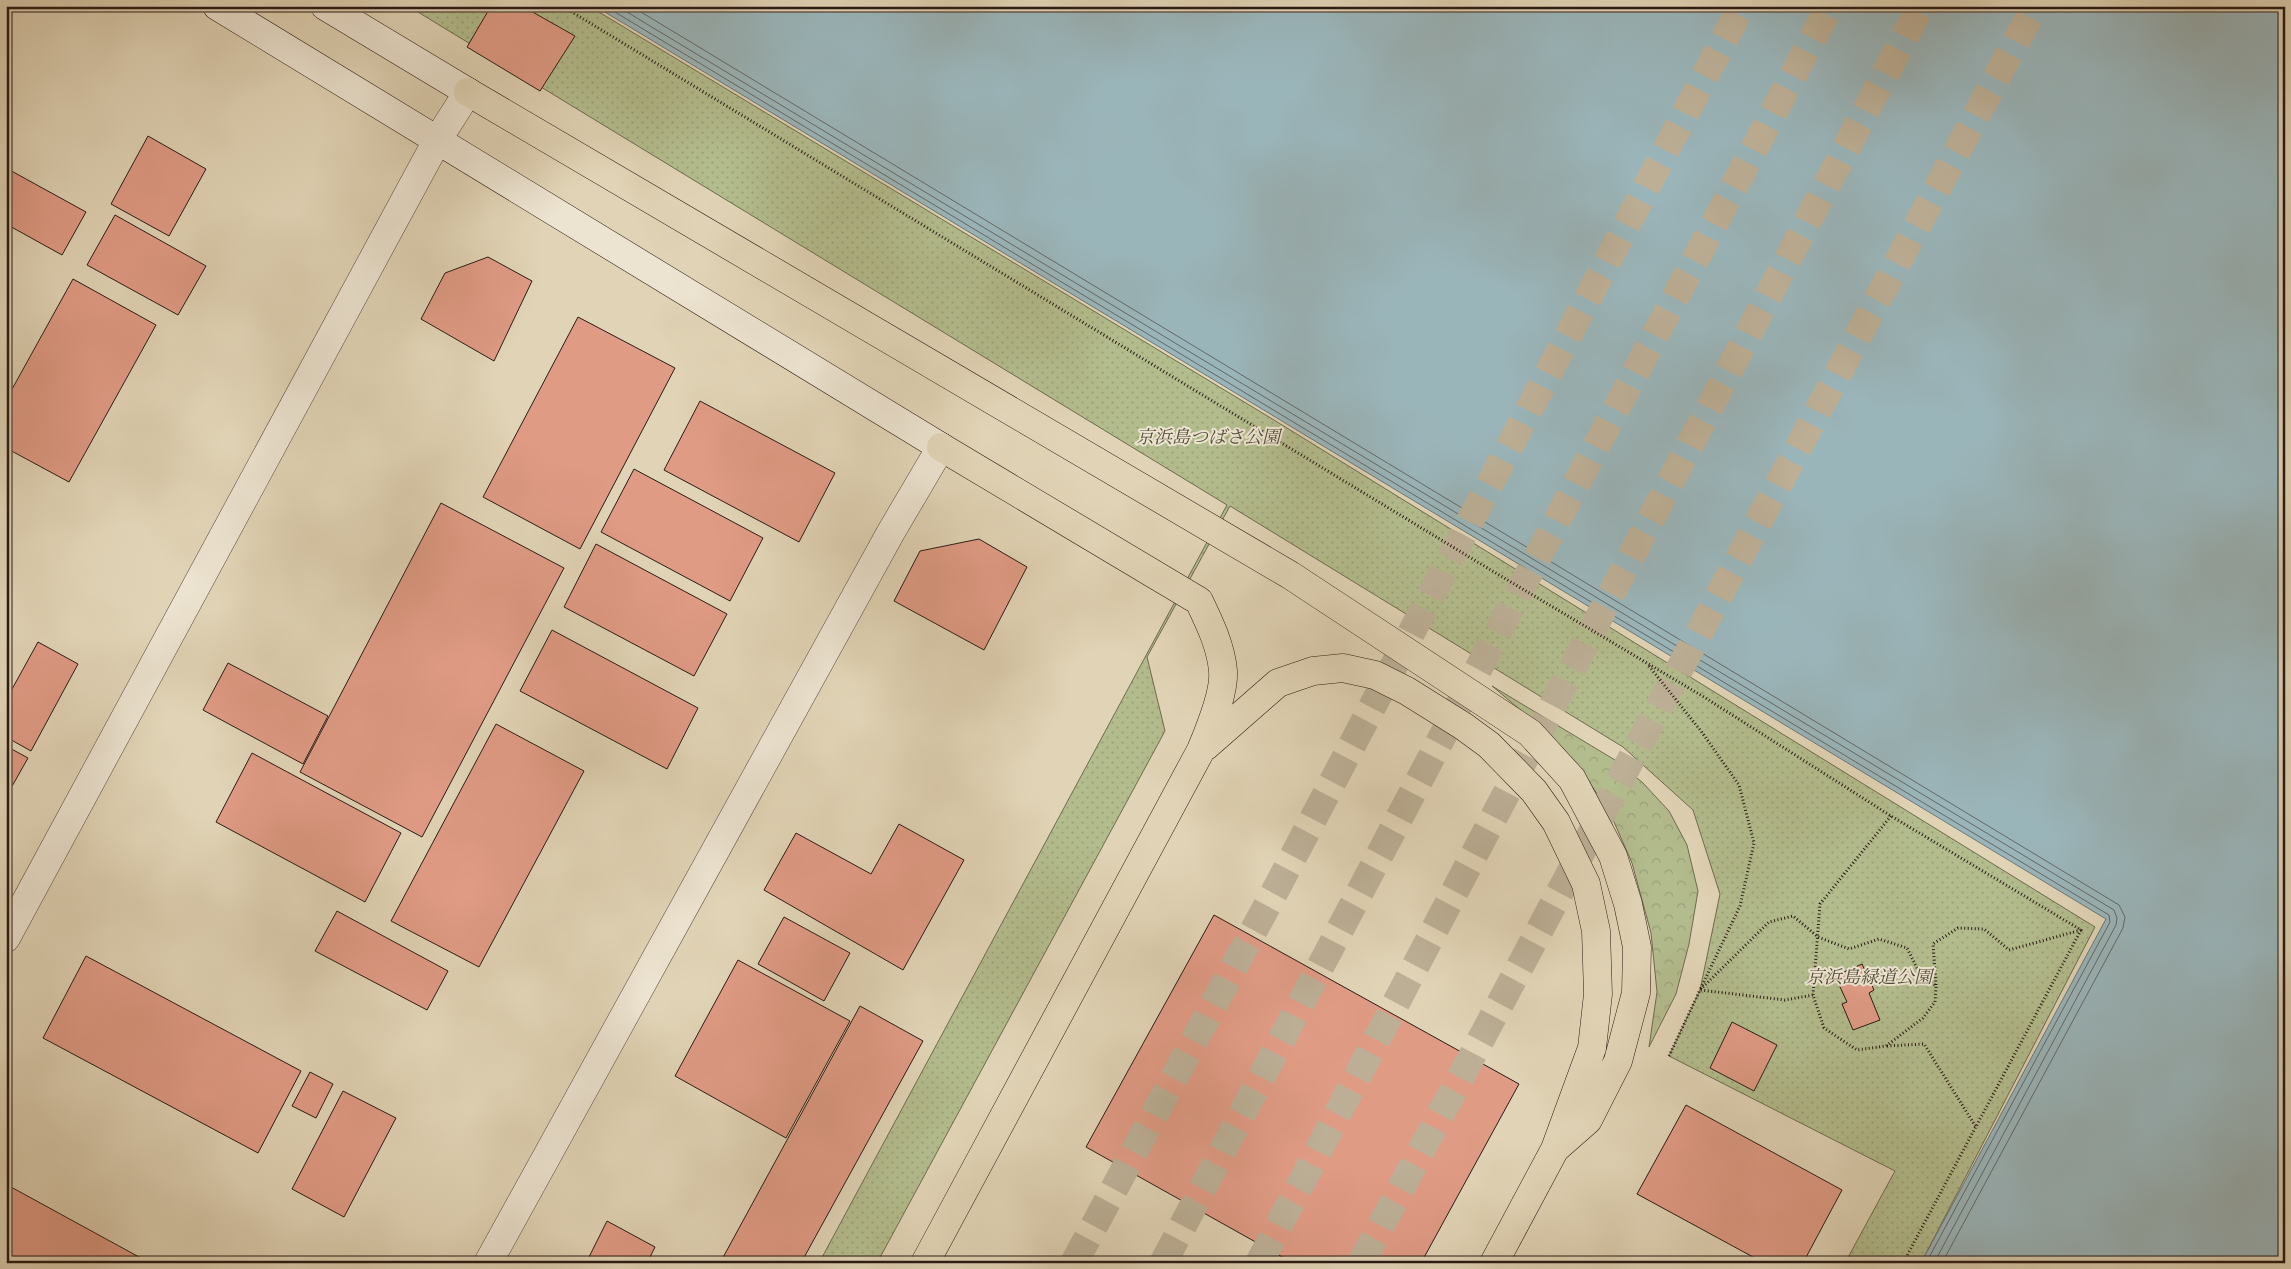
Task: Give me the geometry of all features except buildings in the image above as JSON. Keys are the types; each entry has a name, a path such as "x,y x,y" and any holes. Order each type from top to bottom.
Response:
{"highway":[{"path":"468,92 1282,571 1530,733 1572,779 1614,856 1628,904 1637,947 1636,994 1618,1061 1588,1120 1555,1149"},
{"path":"925,1263 1201,750 1214,721 1223,672 1212,629 1199,601 941,447"},
{"path":"1201,750 1278,683 1313,671 1343,668 1375,675 1407,691 1490,745 1534,791 1556,822 1586,884 1596,931 1598,994 1592,1048 1555,1149 1494,1263"}],"street":[{"path":"216,6 438,139 941,447 891,532 488,1263"},
{"path":"6,938 438,139 468,92 325,6"}],"path":[{"path":"562,6 1704,697 1891,816 2081,930"},
{"path":"1647,664 1701,731 1739,785 1754,843 1740,906 1669,1056"},
{"path":"1891,816 1820,904 1813,995 1824,1028 1857,1050 1924,1044 1976,1127"},
{"path":"1700,990 1769,922 1793,916 1818,937 1849,949 1879,938 1907,948 1918,970 1936,986"},
{"path":"1886,1046 1923,1018 1935,1002 1936,986 1933,944 1958,928 1984,929 2009,950 2081,930"},
{"path":"1903,1263 2081,930"},
{"path":"1700,990 1785,1000 1813,995"}],"green space":[{"name":"京浜島緑道公園","path":"408,6 589,6 1274,420 2095,927 1921,1263 1845,1263 1895,1171 1669,1056 1700,990 1720,894 1693,810 1623,747 1230,506 1147,657 1165,731 877,1263 819,1263 1227,505"},
{"path":"1492,686 1615,760 1643,783 1669,811 1687,845 1698,891 1689,944 1676,994 1649,1047 1657,992 1651,933 1632,863 1611,815 1582,771 1549,734"}],"water":[{"path":"595,6 2285,6 2285,1263 1921,1263 2106,919"}],"tunnel":[{"path":"1074,1263 1275,891 1742,6"},
{"path":"1163,1263 1830,6"},
{"path":"1259,1263 1921,6"},
{"path":"1361,1263 2035,6"}],"park label":[{"name":"京浜島つばさ公園","path":"1208,437"}]}
